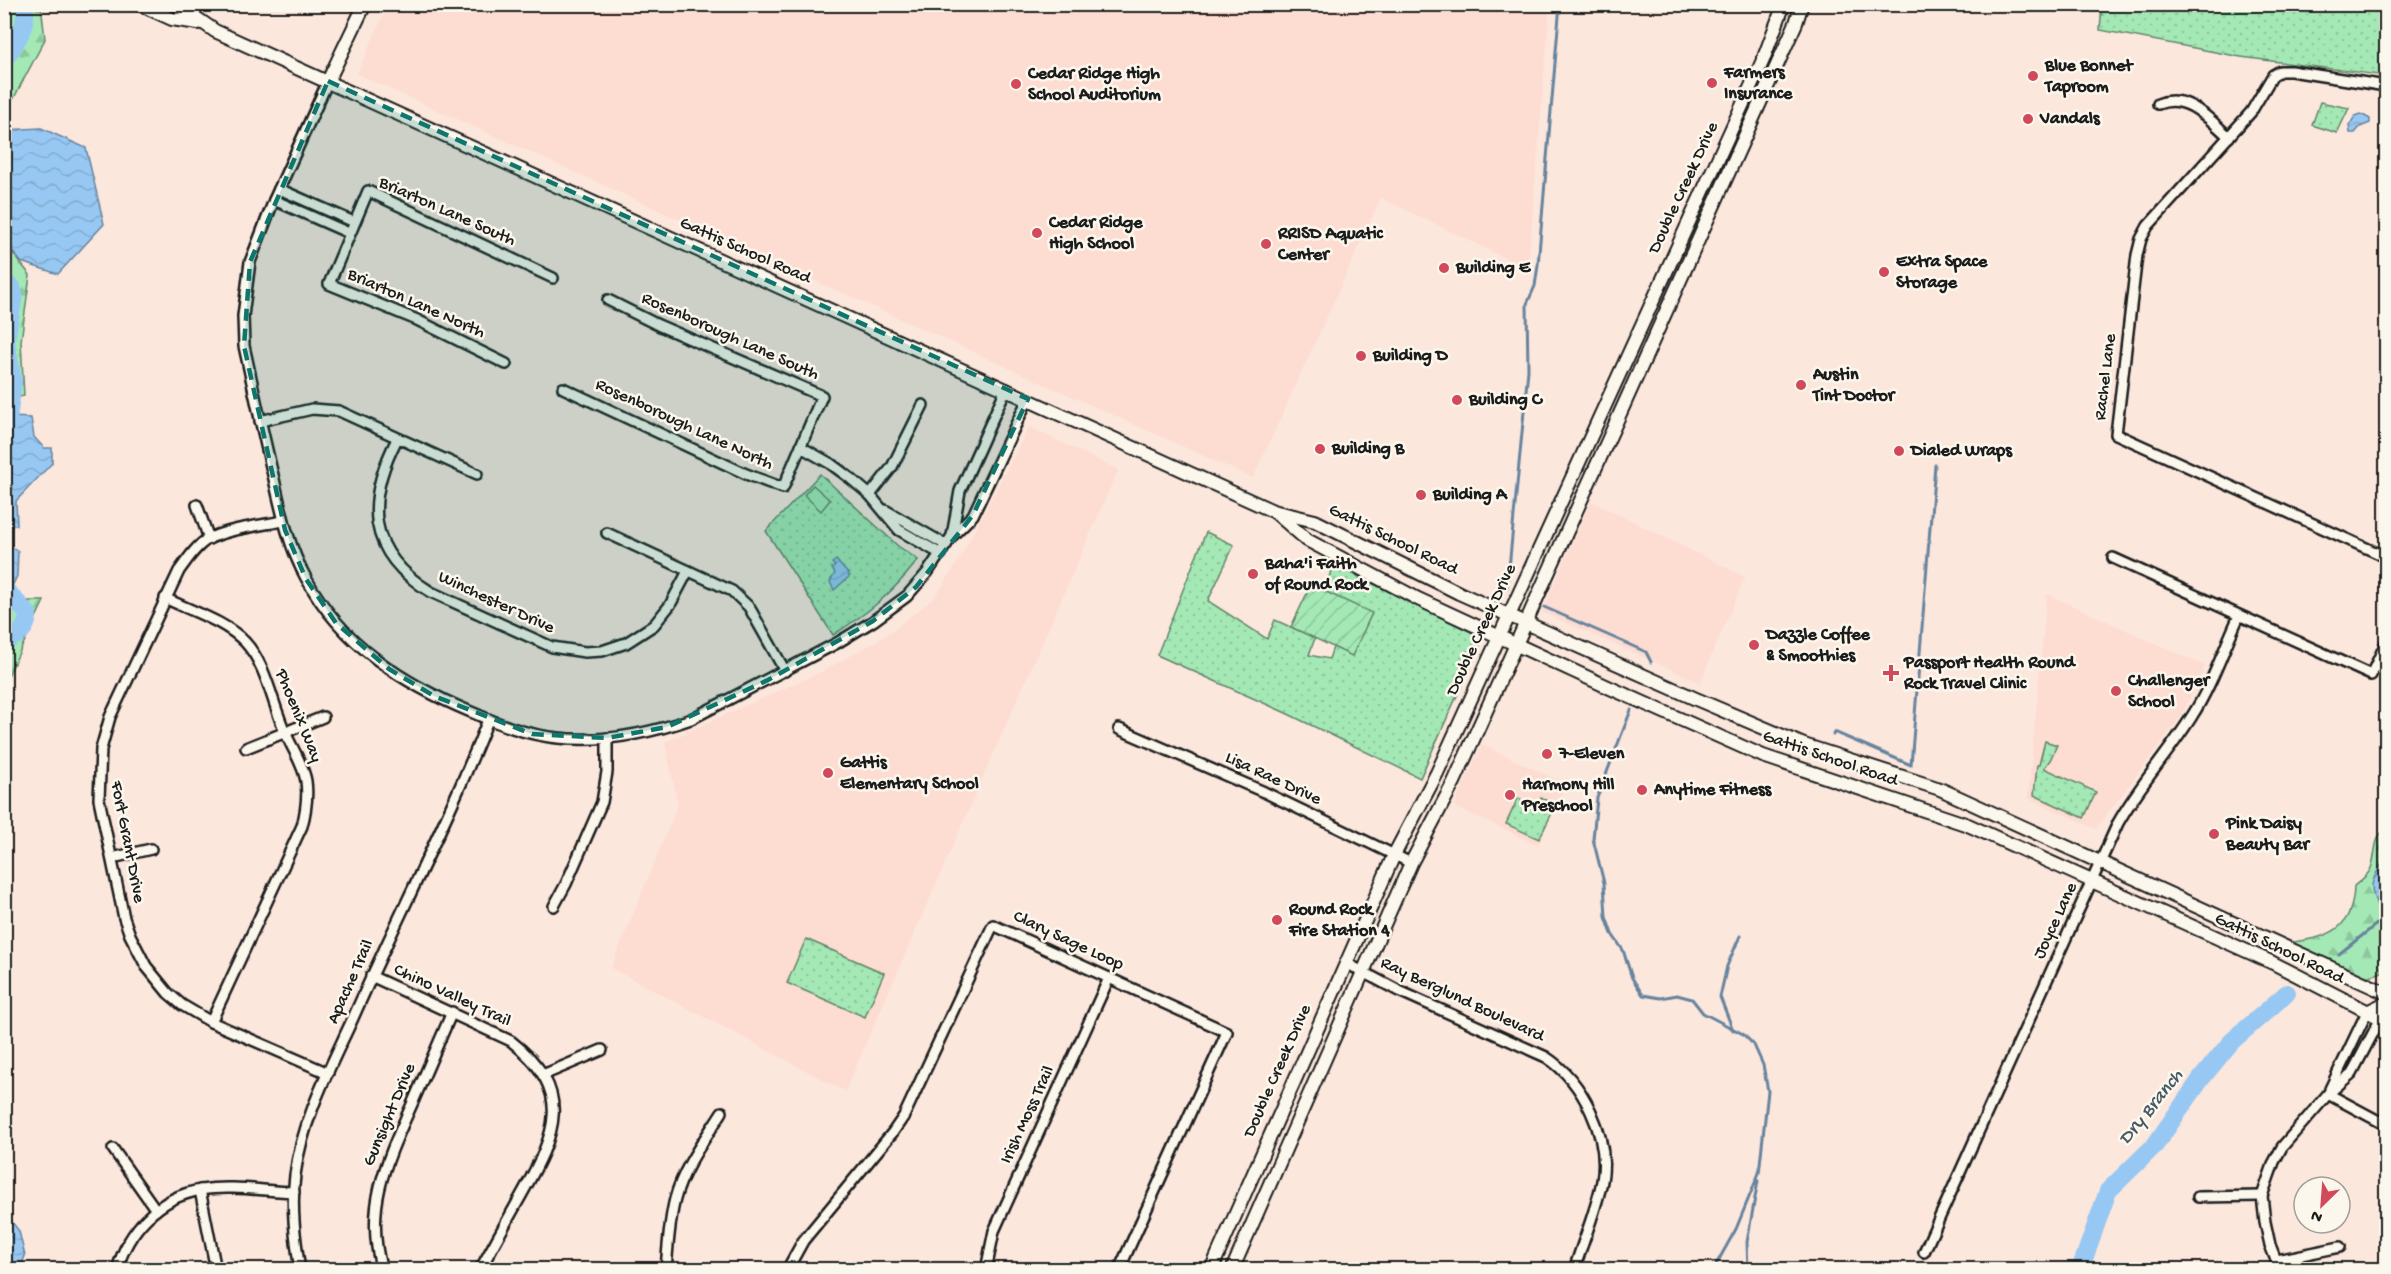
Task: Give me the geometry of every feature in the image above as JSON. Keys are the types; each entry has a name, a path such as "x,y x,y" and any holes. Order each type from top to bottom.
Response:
{"main road":[{"name":"Gattis School Road","path":"139,4 172,19 202,24"},
{"name":"Gattis School Road","path":"176,4 202,24 1272,511 1315,521 1459,593 1804,746 1941,789 2386,993"},
{"path":"328,81 365,4"},
{"name":"Double Creek Drive","path":"1211,1269 1394,855 1437,773 1766,53 1784,4"},
{"name":"Double Creek Drive","path":"1232,1269 1411,863 1454,782 1708,221 1796,23 1802,4"},
{"name":"Gattis School Road","path":"1272,511 1306,540 1418,599 1608,687 1763,756 1968,825 2273,963 2384,1019"},
{"path":"2367,1012 2386,1003"}],"street":[{"name":"Rachel Lane","path":"2386,86 2290,71 2280,71 2273,75 2260,101 2148,226 2141,239 2137,255 2116,434 2386,557"},
{"path":"328,81 274,200 250,262 243,316 244,346 283,521 306,579 336,623 355,642 411,684 488,720 532,734 557,738 607,738 641,734 692,719 837,643 873,621 907,596 952,536 977,508 1028,399"},
{"path":"2158,104 2178,100 2189,105 2229,137"},
{"path":"279,189 354,222"},
{"name":"Briarton Lane South","path":"349,233 368,191 553,278"},
{"path":"274,200 349,233"},
{"name":"Briarton Lane North","path":"349,233 329,284 417,320 506,364"},
{"name":"Rosenborough Lane South","path":"608,300 658,325 822,396 801,447"},
{"name":"Rosenborough Lane North","path":"563,388 746,474 783,488 801,447"},
{"path":"952,536 960,491 1006,389"},
{"path":"870,495 892,467 923,405"},
{"path":"260,421 306,410 326,408 345,413 477,474"},
{"name":"Winchester Drive","path":"397,439 383,468 377,491 376,515 382,539 389,554 404,573 431,592 552,647 585,652 602,651 626,643 654,625 670,605 688,571"},
{"path":"801,447 831,464 870,495 899,530 943,549"},
{"path":"197,505 209,539"},
{"name":"Fort Grant Drive","path":"283,521 246,528 209,539 183,565 165,598 110,717 100,749 99,800 130,935 146,966 168,993 211,1022 328,1073"},
{"path":"607,533 732,591 749,607 785,671"},
{"path":"2113,558 2371,675 2386,643"},
{"name":"Phoenix Way","path":"165,598 224,626 246,643 261,666 285,734 302,765 306,780 307,803 304,819 211,1022"},
{"name":"Joyce Lane","path":"1924,1252 2101,861 2132,798 2175,743 2194,713 2239,616"},
{"path":"246,748 324,717"},
{"name":"Apache Trail","path":"300,1269 293,1217 295,1173 303,1139 328,1073 445,820 488,720"},
{"name":"Lisa Rae Drive","path":"1119,729 1264,792 1411,863"},
{"path":"554,906 602,802 607,772 607,738"},
{"path":"112,858 151,849"},
{"name":"Clary Sage Loop","path":"787,1269 803,1240 904,1116 993,925 1227,1032 1119,1269"},
{"name":"Ray Berglund Boulevard","path":"1346,963 1397,990 1546,1057 1584,1096 1596,1124 1604,1156 1602,1181 1574,1269"},
{"name":"Chino Valley Trail","path":"371,976 511,1041 529,1056 543,1075 549,1089 553,1112 549,1142 480,1269"},
{"name":"Irish Moss Trail","path":"986,1269 994,1231 1109,978"},
{"name":"Gunsight Drive","path":"382,1269 377,1254 375,1226 376,1201 384,1166 452,1012"},
{"path":"2328,1094 2367,1012"},
{"path":"2340,1247 2278,1265 2270,1245 2262,1196 2274,1161 2282,1147 2328,1094 2352,1073 2384,1019"},
{"path":"543,1075 602,1050"},
{"path":"2328,1094 2386,1125"},
{"path":"666,1269 675,1198 683,1178 722,1112"},
{"path":"113,1149 156,1210"},
{"path":"200,1190 216,1269"},
{"path":"117,1269 126,1245 136,1230 156,1210 178,1197 200,1190 294,1192"},
{"path":"2198,1197 2262,1196"}],"highlighted area":[{"path":"328,81 1028,399 973,515 916,587 873,621 768,680 667,727 607,738 532,734 434,696 389,669 336,623 306,579 285,530 244,346 250,262"}],"shaded area":[{"name":"Cedar Ridge High School","path":"388,5 1550,5 1528,269 1381,198 1253,478 357,74"},
{"name":"Gattis Elementary School","path":"1029,427 1118,470 845,1091 611,968 678,805 665,742 823,671 884,637 935,597 958,562"},
{"path":"1591,501 1745,577 1700,682 1542,612"},
{"name":"Challenger School","path":"2047,594 2205,666 2181,716 2096,829 2028,798"},
{"name":"Harmony Hill Preschool","path":"1482,745 1566,784 1538,845 1454,806"}],"green space":[{"path":"5,4 41,5 45,39 5,115"},
{"path":"2102,5 2386,5 2386,76 2241,57 2100,30"},
{"path":"2320,102 2349,108 2337,133 2312,125"},
{"path":"4,242 30,275 21,341 24,396 5,400"},
{"path":"820,474 898,546 918,560 879,602 833,635 766,531"},
{"path":"813,485 830,500 821,511 804,495"},
{"path":"1206,532 1234,545 1208,601 1267,639 1275,620 1315,638 1309,655 1329,659 1333,647 1351,655 1371,614 1322,590 1335,565 1483,638 1420,778 1286,713 1157,655"},
{"path":"1311,585 1372,613 1352,656 1291,627"},
{"path":"23,601 44,601 5,682 5,611 10,605"},
{"path":"2045,741 2057,745 2044,768 2096,792 2084,818 2034,795 2037,765 2039,765"},
{"path":"1518,798 1534,806 1533,809 1536,810 1541,798 1556,805 1539,839 1506,824"},
{"path":"2386,828 2386,970 2357,978 2330,975 2303,962 2279,944 2308,940 2332,932 2341,925 2348,916 2354,886 2370,871 2377,842"},
{"path":"806,939 884,973 865,1017 787,983"}],"water":[{"path":"2361,114 2370,119 2370,123 2360,127 2355,133 2350,133 2349,126 2355,116"},
{"path":"41,128 86,148 104,224 58,274 21,262 5,242 5,130"},
{"path":"10,417 31,418 34,437 44,448 52,448 52,463 16,501 17,525 9,526 5,531 4,429"},
{"path":"5,543 18,551 17,576 9,593 17,597 15,601 8,601 5,606"},
{"path":"836,560 850,576 834,590 830,582 835,573 832,569 835,566 832,563"},
{"path":"2386,858 2386,921 2383,919 2372,887 2375,875"},
{"path":"5,1213 19,1231 25,1256 20,1269 5,1269"}],"waterway":[{"path":"4,60 23,26 24,4"},
{"path":"1507,589 1528,370 1527,304 1535,286 1538,265 1560,4"},
{"path":"4,283 12,287 14,295 6,341 13,381 4,450"},
{"path":"1833,735 1834,732 1911,765 1935,465"},
{"path":"4,588 28,614 24,628 4,642"},
{"path":"1544,607 1646,652 1651,662"},
{"path":"1631,710 1597,798 1593,839 1604,883 1606,917 1612,934 1623,950 1632,978 1643,995 1661,998 1677,995 1692,999 1703,1013 1743,1034 1754,1045 1763,1065 1768,1091 1759,1173 1736,1229 1713,1270"},
{"name":"Dry Branch","path":"2339,954 2383,919 2386,910"},
{"path":"1733,1030 1720,997 1727,966 1740,936"},
{"name":"Dry Branch","path":"2080,1270 2108,1191 2155,1145 2201,1079 2231,1042 2287,993"},
{"path":"1748,1270 1747,1242 1758,1181"}],"place":[{"name":"Blue Bonnet Taproom","path":"2033,76"},
{"name":"Farmers Insurance","path":"1712,83"},
{"name":"Cedar Ridge High School Auditorium","path":"1016,84"},
{"name":"Vandals","path":"2028,119"},
{"name":"Cedar Ridge High School","path":"1037,233"},
{"name":"RRISD Aquatic Center","path":"1266,244"},
{"name":"Building E","path":"1444,268"},
{"name":"Extra Space Storage","path":"1884,272"},
{"name":"Building D","path":"1361,356"},
{"name":"Austin Tint Doctor","path":"1801,385"},
{"name":"Building C","path":"1457,400"},
{"name":"Building B","path":"1320,449"},
{"name":"Dialed Wraps","path":"1899,451"},
{"name":"Building A","path":"1421,495"},
{"name":"Baha'i Faith of Round Rock","path":"1253,574"},
{"name":"Dazzle Coffee & Smoothies","path":"1754,645"},
{"name":"Passport Health Round Rock Travel Clinic","path":"1891,673"},
{"name":"Challenger School","path":"2116,691"},
{"name":"7-Eleven","path":"1547,754"},
{"name":"Gattis Elementary School","path":"828,773"},
{"name":"Anytime Fitness","path":"1642,790"},
{"name":"Harmony Hill Preschool","path":"1510,795"},
{"name":"Pink Daisy Beauty Bar","path":"2214,834"},
{"name":"Round Rock Fire Station 4","path":"1277,920"}]}
